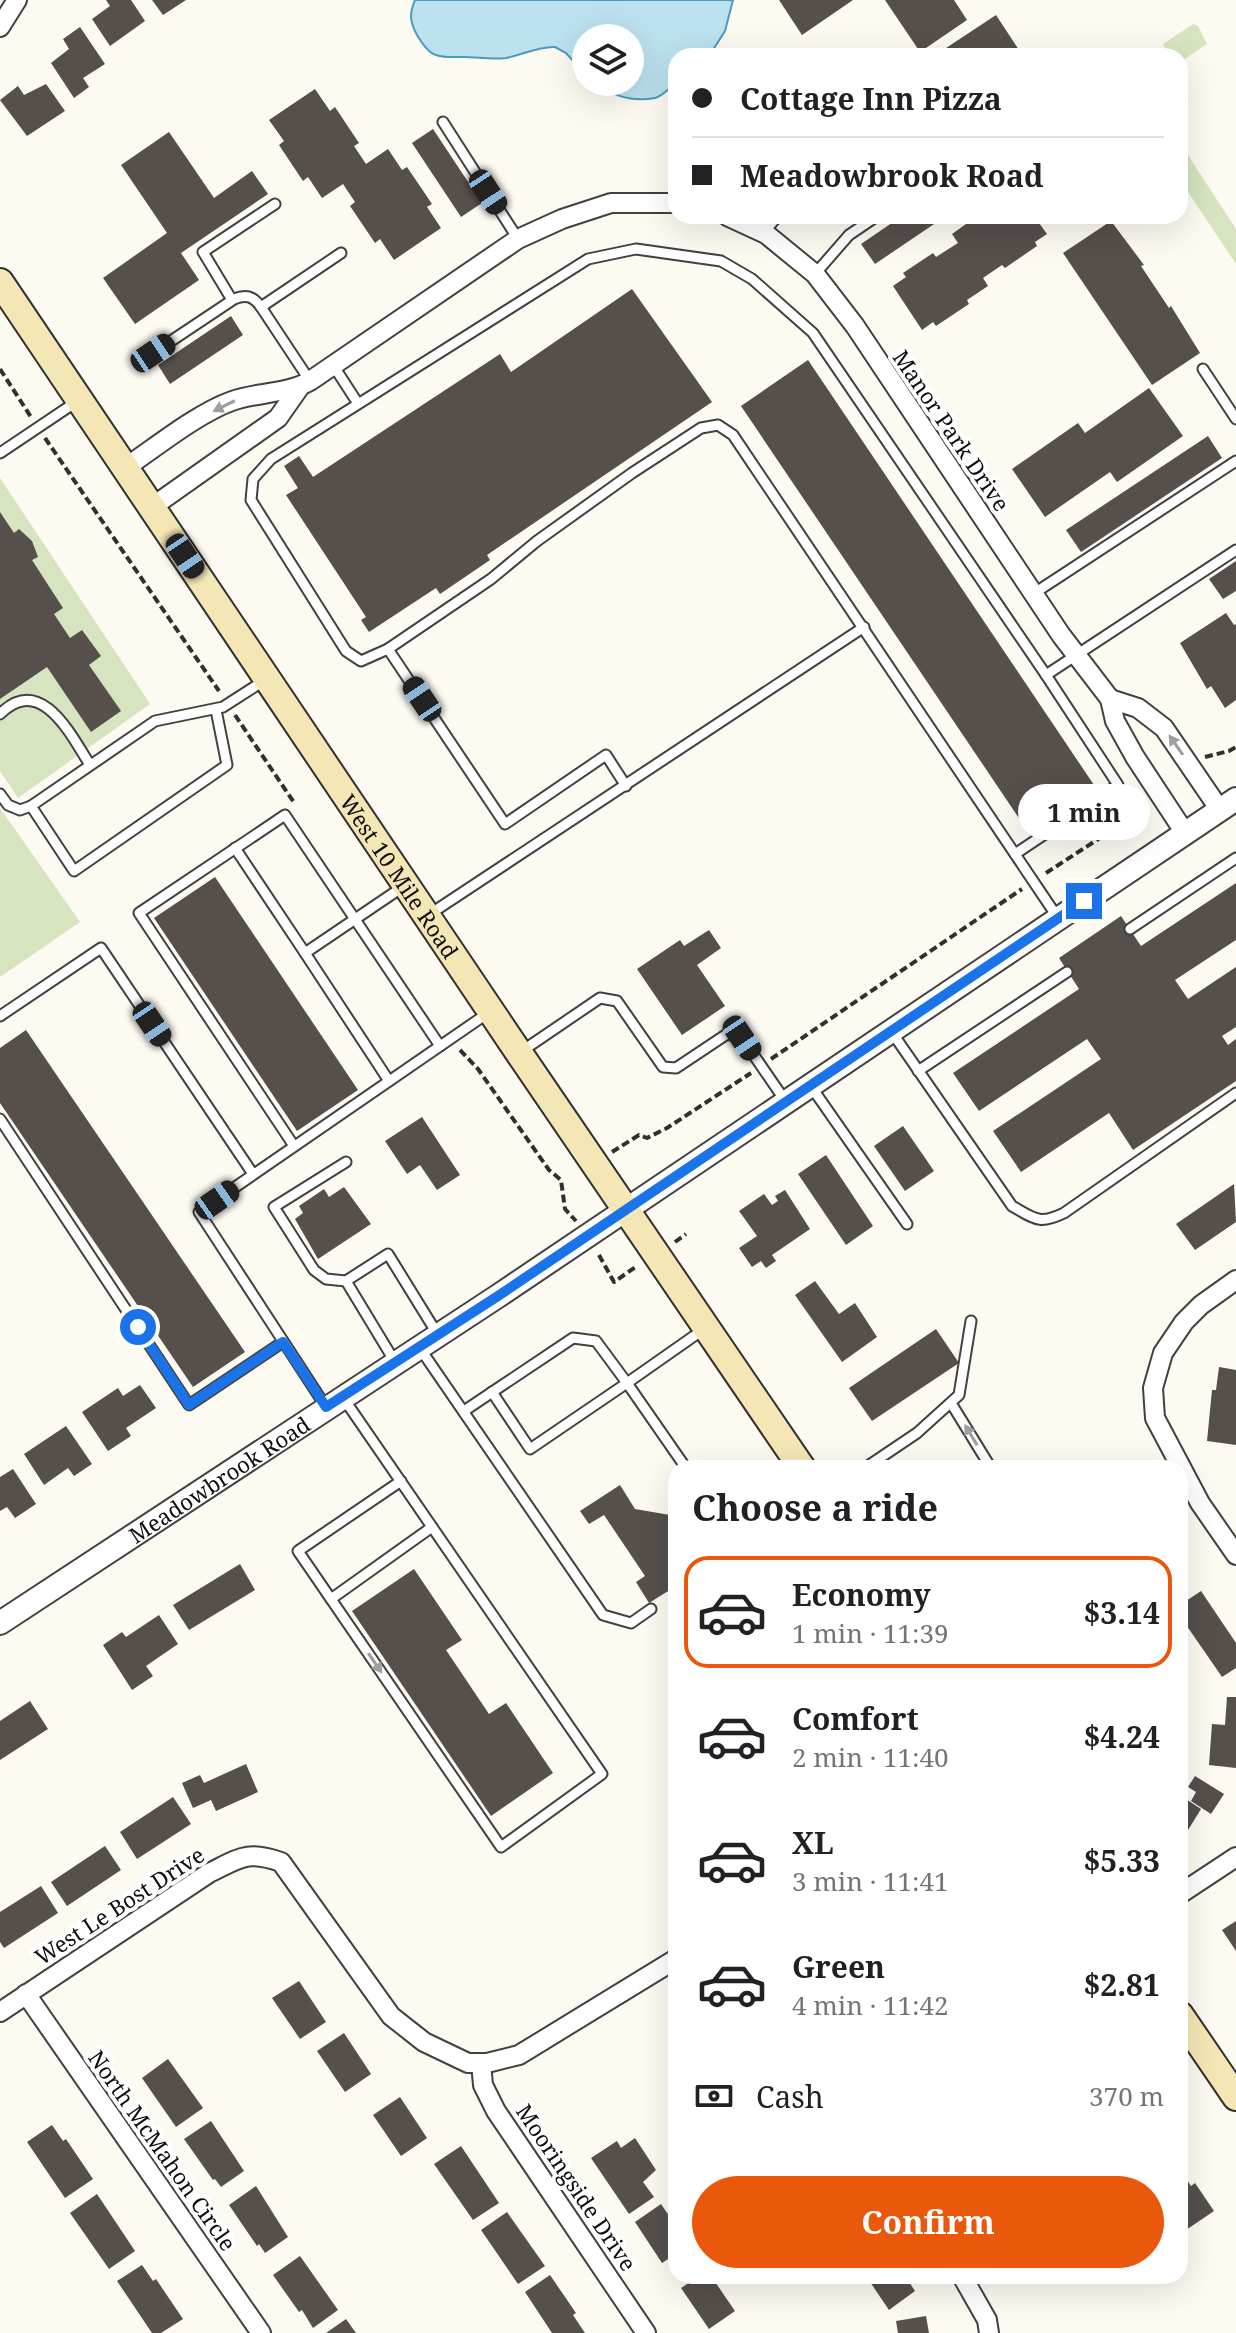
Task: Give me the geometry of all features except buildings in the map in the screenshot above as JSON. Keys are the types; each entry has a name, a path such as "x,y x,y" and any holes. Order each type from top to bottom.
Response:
{"main road":[{"name":"West 10 Mile Road","path":"0,282 490,1011 797,1460"},
{"path":"1188,2027 1236,2097"}],"street":[{"path":"0,27 17,0"},
{"path":"152,507 278,418 304,384 518,239 562,219 611,203 668,203"},
{"name":"Manor Park Drive","path":"744,224 763,233 815,274 855,326 1033,594 1110,699 1115,721 1135,757 1185,833"},
{"path":"125,468 228,402 304,384"},
{"path":"1110,699 1138,708 1164,728 1228,804"},
{"name":"Meadowbrook Road","path":"0,1623 438,1335 1228,804"},
{"path":"1177,1460 1155,1418 1153,1388 1163,1353 1184,1322 1201,1305 1236,1280"},
{"path":"1188,1480 1236,1555"},
{"name":"West Le Bost Drive","path":"0,2012 209,1873 242,1857 260,1855 281,1862 391,2016 424,2042 468,2063 519,2055 668,1964"},
{"path":"1188,1889 1236,1857"},
{"name":"North McMahon Circle","path":"26,1994 261,2333"},
{"name":"Mooringside Drive","path":"481,2063 479,2070 483,2085 496,2111 646,2333"},
{"path":"967,2284 987,2320 989,2333"}],"lane":[{"path":"443,122 518,239"},
{"path":"232,300 203,252 275,204"},
{"path":"763,233 771,224"},
{"path":"815,274 849,235 865,224"},
{"path":"1015,854 1118,785 813,333 752,279 721,261 636,249 588,259 357,402 271,459 253,479 251,500 346,651 361,661 388,649 491,579 537,541 632,473 701,428 718,425 733,435 1058,918"},
{"path":"261,307 341,253"},
{"path":"153,353 232,300 242,295 250,296 261,307 304,384"},
{"path":"333,365 357,402"},
{"path":"1203,369 1236,419"},
{"path":"0,453 79,400"},
{"path":"1033,594 1236,461"},
{"path":"1046,675 1236,550"},
{"path":"427,916 864,627"},
{"path":"388,649 505,824 606,755 626,786"},
{"path":"0,794 8,805 20,810 31,806 155,721 216,710 267,679"},
{"path":"0,714 13,703 27,700 50,708 90,765"},
{"path":"31,806 74,871 227,765 216,710"},
{"path":"294,1146 139,913 285,815 440,1046"},
{"path":"235,848 389,1081"},
{"path":"1130,929 1236,858"},
{"path":"305,953 407,884"},
{"path":"0,1016 101,948 253,1174"},
{"path":"918,1071 1067,972"},
{"path":"519,1053 600,998 617,1001 663,1067 676,1068 727,1034 742,1038 786,1102"},
{"path":"401,1481 298,1551 501,1847 602,1774 401,1481 283,1342 199,1212 490,1011"},
{"path":"891,1031 1012,1206 1036,1220 1046,1221 1064,1213 1236,1093"},
{"path":"810,1085 907,1224"},
{"path":"0,1119 189,1405 283,1342"},
{"path":"346,1162 274,1207 314,1270 326,1279 346,1281 388,1254 438,1335"},
{"path":"346,1281 395,1362"},
{"path":"877,1460 917,1433 959,1395 971,1321"},
{"path":"492,1392 530,1449 707,1327"},
{"path":"464,1411 573,1338 596,1341 680,1460"},
{"path":"419,1347 603,1615 631,1623 651,1609"},
{"path":"951,1403 986,1460"},
{"path":"331,1599 432,1527"}],"path":[{"path":"0,369 300,811"},
{"path":"563,1185 639,1135 647,1138 667,1128 1032,882 1146,809 1148,803"},
{"path":"452,1038 478,1069 549,1170 561,1180 565,1209 608,1267 614,1282 686,1234"}],"green space":[{"path":"1193,24 1198,26 1207,44 1188,57 1188,48 1165,48 1163,44"},
{"path":"1188,155 1236,229 1236,264 1188,192"},
{"path":"0,478 150,704 18,798 0,771"},
{"path":"0,808 80,922 0,977"}],"water":[{"path":"415,0 733,0 725,31 714,48 668,48 668,90 658,97 647,99 620,96 644,96 644,24 572,24 572,60 555,47 500,59 431,53 422,43 412,22"}],"route":[{"path":"138,1327 189,1405 283,1342 326,1407 498,1296 1084,901"}]}
